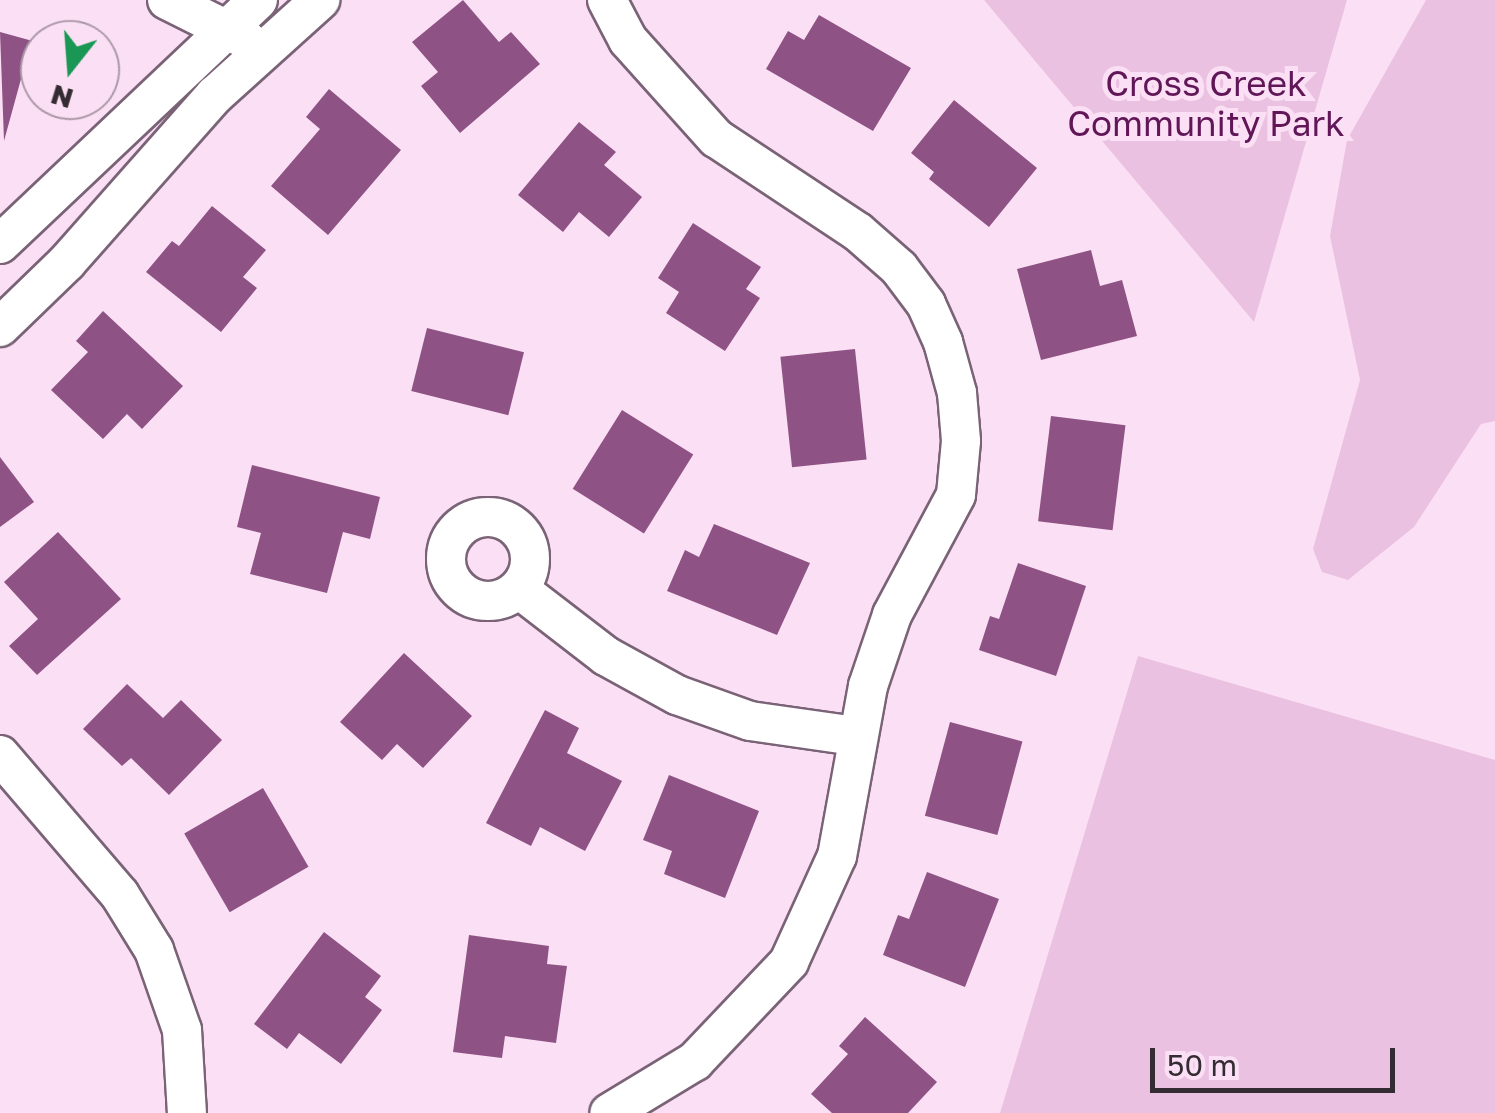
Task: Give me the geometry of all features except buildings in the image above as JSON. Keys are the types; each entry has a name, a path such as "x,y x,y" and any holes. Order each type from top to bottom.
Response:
{"street":[{"path":"167,0 230,26 261,51"},
{"path":"0,244 258,0"},
{"path":"0,327 261,51 320,0"},
{"path":"608,0 628,40 716,138 858,232 899,268 926,304 943,342 958,393 956,495 892,615 856,736 838,856 789,962 695,1061 609,1113"},
{"path":"519,589 606,656 677,695 750,721 856,736"},
{"path":"0,755 120,894 154,950 182,1030 187,1113"}],"green space":[{"name":"Cross Creek Community Park","path":"984,0 1347,0 1254,322"},
{"path":"1426,0 1495,0 1495,421 1481,424 1414,527 1348,580 1322,572 1313,549 1360,380 1330,236 1347,140"},
{"path":"1138,656 1495,760 1495,1113 1000,1113"}]}
